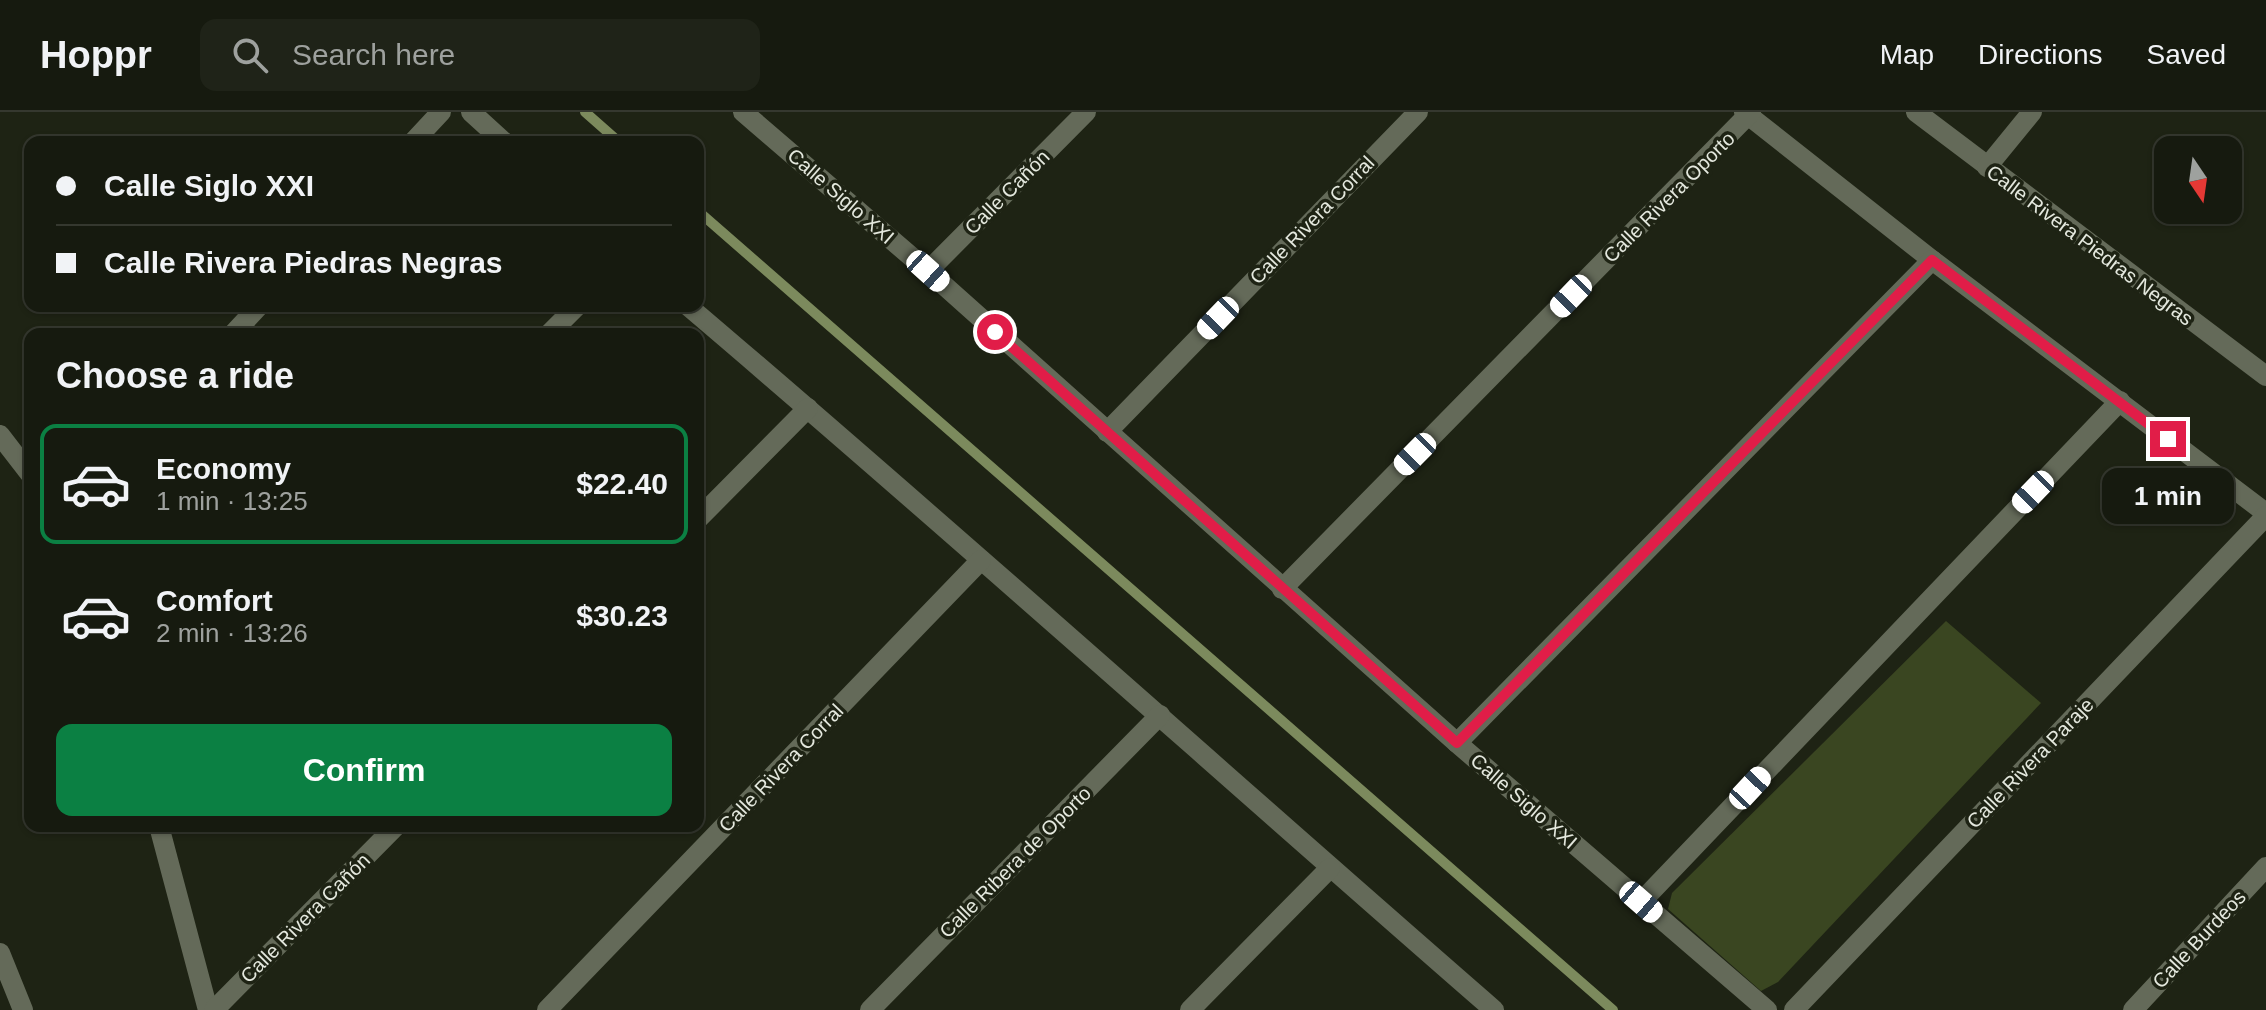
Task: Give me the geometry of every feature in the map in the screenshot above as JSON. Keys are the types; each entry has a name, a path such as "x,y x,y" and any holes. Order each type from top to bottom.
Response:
{"street":[{"path":"419,136 441,112"},
{"path":"471,112 497,136"},
{"name":"Calle Cañón","path":"928,271 1086,112"},
{"name":"Calle Rivera Corral","path":"1107,432 1418,112"},
{"name":"Calle Rivera Piedras Negras","path":"1916,112 2266,376"},
{"path":"1987,167 2032,112"},
{"path":"1748,113 1932,260 2266,514"},
{"name":"Calle Rivera Oporto","path":"1282,589 1748,113"},
{"name":"Calle Siglo XXI","path":"758,116 1282,589 1767,1010"},
{"path":"1457,743 1932,260"},
{"path":"239,328 253,312"},
{"path":"555,328 571,312"},
{"path":"695,312 1160,715 1494,1010"},
{"path":"1641,902 2120,401"},
{"path":"704,513 808,408"},
{"path":"0,435 24,466"},
{"name":"Calle Rivera Paraje","path":"1794,1010 2266,514"},
{"name":"Calle Rivera Corral","path":"547,1010 981,560"},
{"name":"Calle Ribera de Oporto","path":"870,1010 1160,715"},
{"path":"161,832 211,1010"},
{"name":"Calle Rivera Cañón","path":"211,1010 390,832"},
{"name":"Calle Burdeos","path":"2133,1010 2266,867"},
{"path":"1190,1010 1330,868"},
{"path":"0,953 23,1010"}],"green space":[{"path":"1946,621 2041,703 1778,982 1761,991 1668,909 1672,893"}],"waterway":[{"path":"585,112 612,136"},
{"path":"704,216 1613,1010"}],"route":[{"path":"995,332 1457,743 1932,260 2168,439"}]}
